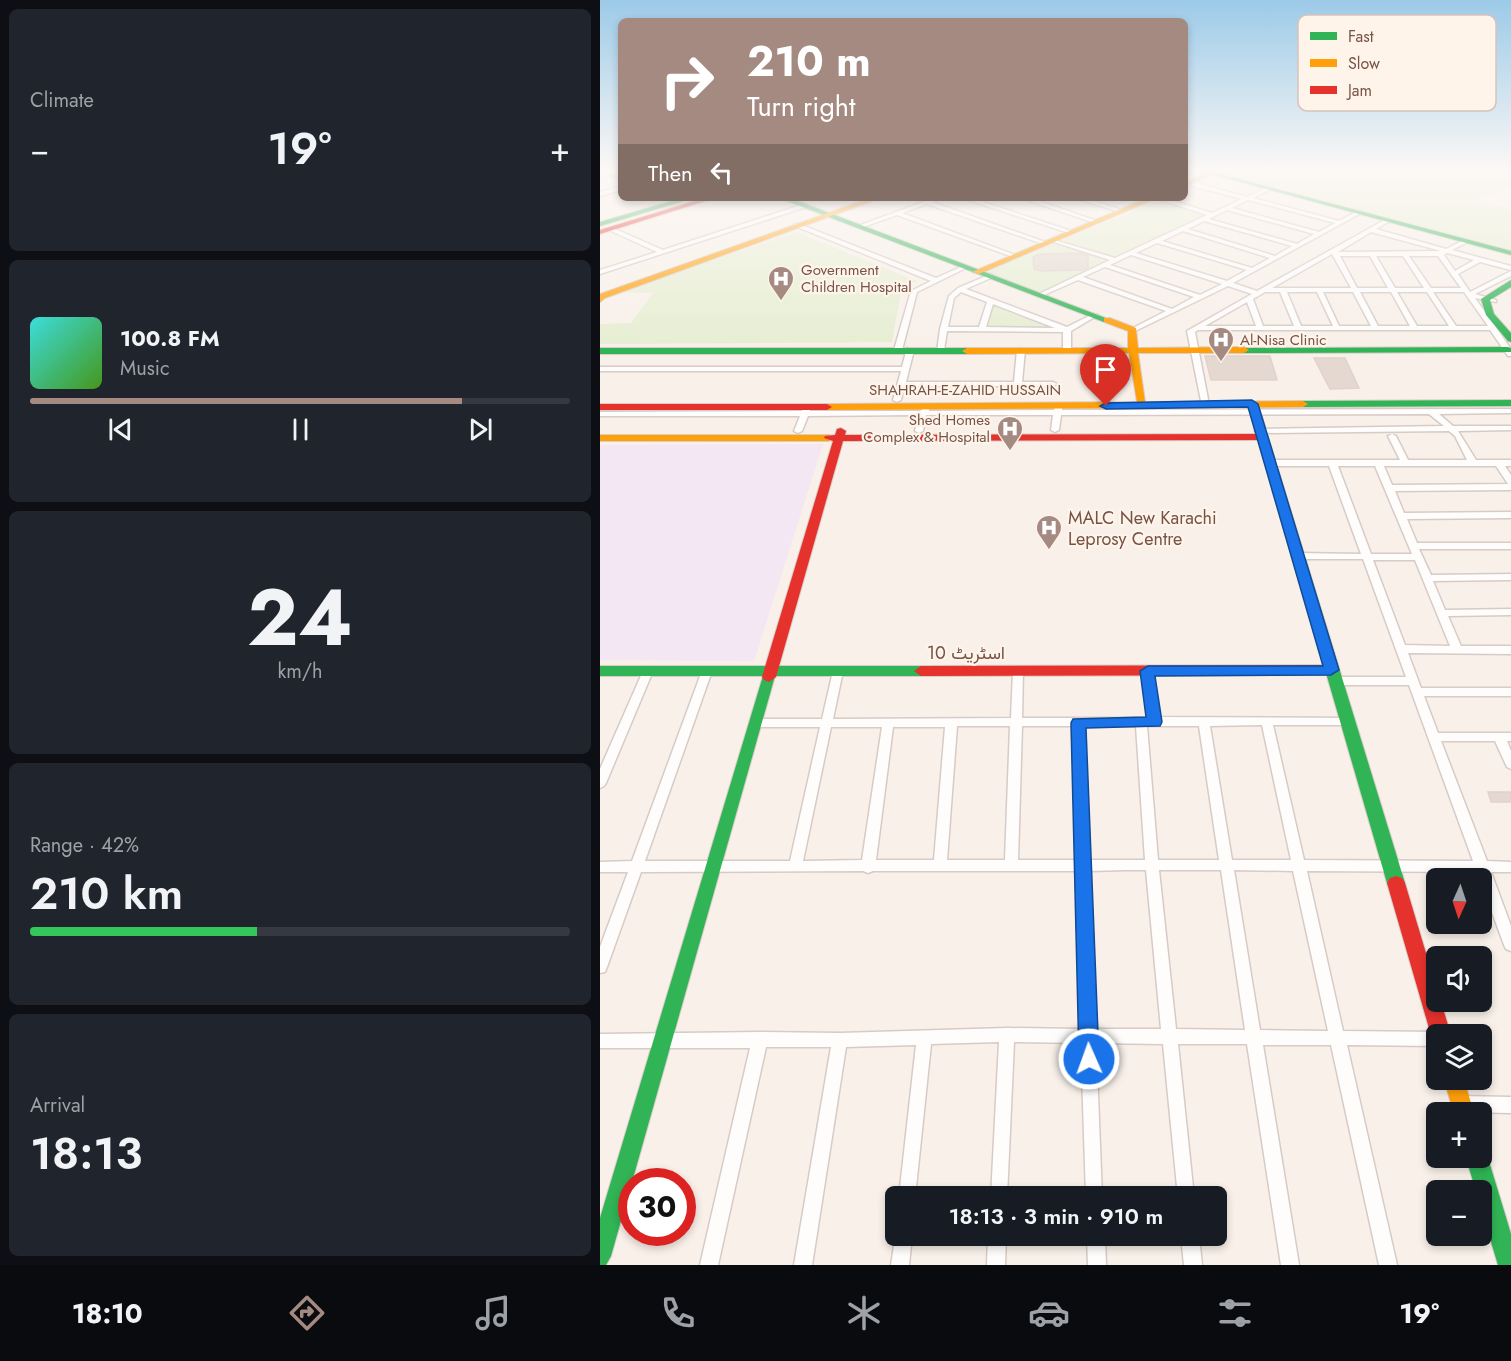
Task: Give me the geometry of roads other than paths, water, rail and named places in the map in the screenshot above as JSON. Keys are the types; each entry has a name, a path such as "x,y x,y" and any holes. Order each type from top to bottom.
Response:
{"street":[{"path":"607,229 663,252"},
{"path":"600,272 733,229"},
{"path":"601,296 786,229"},
{"path":"807,229 935,280"},
{"path":"869,229 1133,330 1227,284 1329,229"},
{"path":"942,229 1015,255"},
{"path":"1009,229 1115,260"},
{"path":"1062,229 1071,232"},
{"path":"905,402 904,351 914,291 935,280 1015,255 1079,229"},
{"path":"1042,294 1183,229"},
{"path":"1183,229 1276,258"},
{"path":"1239,229 1299,246"},
{"path":"1302,229 1320,234"},
{"path":"1422,229 1511,251"},
{"path":"1428,229 1511,251"},
{"path":"1225,404 1196,399 1191,331 1371,230 1511,268"},
{"path":"1157,240 1254,270"},
{"path":"1335,252 1440,254 1466,241"},
{"path":"1335,252 1376,328"},
{"path":"1131,253 1227,284 1260,292 1428,290 1467,293 1490,300 1496,310 1511,324"},
{"path":"1372,254 1415,328"},
{"path":"1405,254 1454,328"},
{"path":"1440,254 1492,328 1510,348"},
{"path":"1454,274 1480,259"},
{"path":"1104,265 1200,297"},
{"path":"1467,293 1511,273"},
{"path":"940,351 948,303 960,289 991,276"},
{"path":"1077,278 1172,311"},
{"path":"1490,300 1511,283"},
{"path":"1490,300 1511,288"},
{"path":"960,289 1066,330"},
{"path":"1283,290 1298,328"},
{"path":"1319,290 1337,328"},
{"path":"1249,298 1260,328"},
{"path":"1490,300 1490,315 1510,348"},
{"path":"982,328 991,301"},
{"path":"944,328 1066,330 1095,315"},
{"path":"1197,328 1492,328"},
{"path":"1066,330 1067,350"},
{"path":"1133,330 1133,350 1141,400"},
{"path":"600,351 1510,348"},
{"path":"1018,384 1021,350"},
{"path":"600,369 906,369"},
{"path":"903,384 1053,384"},
{"path":"1277,404 1292,399"},
{"name":"SHAHRAH-E-ZAHID HUSSAIN","path":"600,400 1511,401"},
{"name":"SHAHRAH-E-ZAHID HUSSAIN","path":"600,407 806,410 905,402 925,410 1225,404 1254,408 1277,404 1428,408 1511,401"},
{"path":"1254,408 1437,1024"},
{"path":"1428,408 1454,432 1473,463"},
{"path":"1055,430 1057,409 1428,408 1511,411"},
{"path":"798,431 806,410"},
{"path":"600,414 925,410 919,431"},
{"path":"600,432 798,431 840,434 1055,430 1392,436 1511,428"},
{"path":"600,438 840,434 1454,432 1511,435"},
{"path":"600,1256 840,434"},
{"path":"1392,436 1405,462"},
{"path":"1332,462 1511,945"},
{"path":"1378,462 1456,649"},
{"path":"1270,463 1511,463"},
{"path":"1499,463 1511,482"},
{"path":"1388,488 1511,487"},
{"path":"1400,516 1511,515"},
{"path":"1413,546 1511,546"},
{"path":"1298,556 1418,557"},
{"path":"1426,578 1511,577"},
{"path":"1441,613 1511,612"},
{"path":"1402,649 1511,650"},
{"name":"اسٹریٹ 10","path":"600,671 1148,671 1333,676"},
{"path":"600,783 648,671"},
{"path":"600,967 707,671"},
{"path":"795,866 838,671"},
{"path":"1011,866 1018,671"},
{"path":"1148,671 1152,864 1185,1186"},
{"path":"1333,676 1416,686 1511,692"},
{"path":"756,723 1348,722"},
{"path":"868,868 888,723"},
{"path":"1078,723 1094,1186"},
{"path":"1204,723 1290,1265"},
{"path":"1267,723 1389,1265"},
{"path":"940,866 951,724"},
{"path":"1435,737 1505,737 1511,764"},
{"path":"600,867 868,868 1152,864 1391,864 1511,867"},
{"path":"1000,1186 1007,1035"},
{"path":"600,1041 924,1039 1007,1035 1426,1039"},
{"path":"709,1265 760,1039"},
{"path":"908,1186 924,1039"},
{"path":"803,1265 840,1040"},
{"path":"1492,1106 1511,1105"},
{"path":"1480,1168 1509,1265"},
{"path":"900,1265 902,1246"},
{"path":"996,1265 997,1246"},
{"path":"1096,1246 1097,1265"},
{"path":"1191,1246 1193,1265"}],"place":[{"name":"Government Children Hospital","path":"781,302"},
{"name":"Al-Nisa Clinic","path":"1221,363"},
{"name":"Shed Homes Complex & Hospital","path":"1010,452"},
{"name":"MALC New Karachi Leprosy Centre","path":"1049,551"}]}
